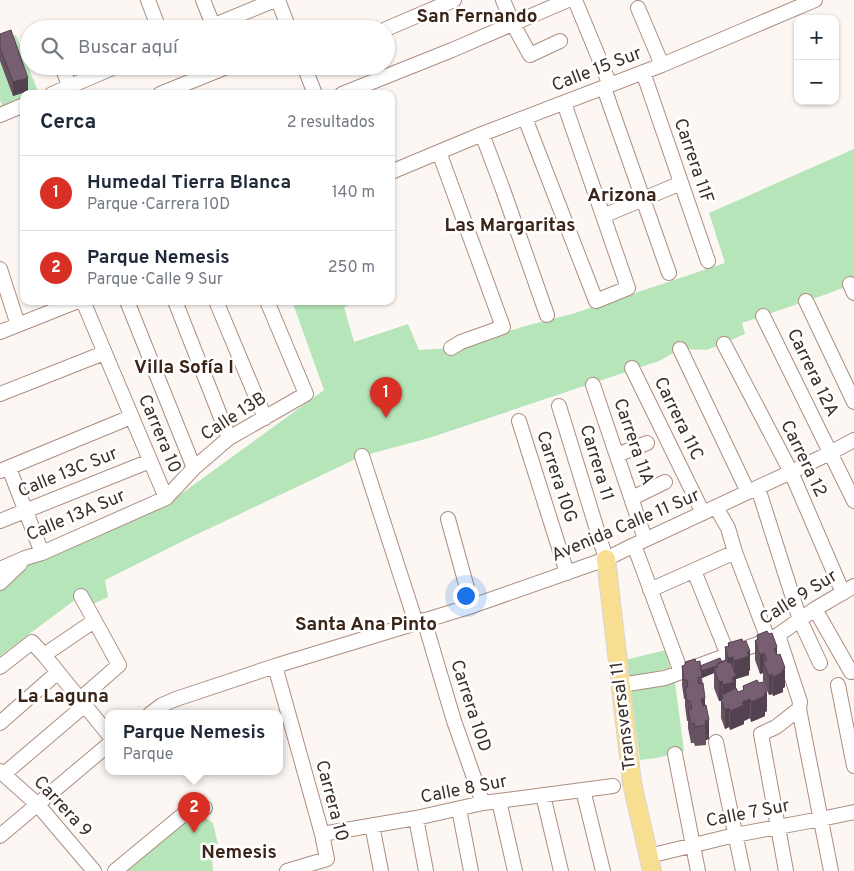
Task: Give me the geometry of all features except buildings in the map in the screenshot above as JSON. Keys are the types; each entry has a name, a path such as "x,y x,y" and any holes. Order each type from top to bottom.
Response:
{"main road":[{"name":"Transversal 11","path":"606,559 632,784 651,863"}],"street":[{"path":"148,0 155,20"},
{"path":"203,0 207,20"},
{"path":"222,20 252,4 276,0 285,20"},
{"path":"395,25 454,0"},
{"path":"502,0 530,55 560,41"},
{"path":"395,72 568,0"},
{"path":"575,0 607,86 669,273"},
{"name":"Calle 15 Sur","path":"395,170 482,134 662,65 814,0"},
{"path":"638,8 662,65"},
{"name":"Carrera 11F","path":"643,72 708,261"},
{"path":"65,75 69,86"},
{"path":"60,90 95,75"},
{"path":"170,90 207,75"},
{"path":"308,75 313,90"},
{"path":"352,90 388,75"},
{"path":"525,118 596,301 628,288 564,103"},
{"path":"0,115 20,107"},
{"path":"482,134 547,315"},
{"path":"440,152 503,327 451,348"},
{"path":"603,216 681,183"},
{"path":"0,269 18,325"},
{"path":"806,301 854,402"},
{"path":"0,332 68,305"},
{"name":"Carrera 10","path":"85,305 166,498"},
{"path":"129,305 194,468"},
{"path":"178,305 229,438"},
{"path":"218,305 265,418"},
{"name":"Calle 13B","path":"166,498 194,468 229,438 306,394 269,305"},
{"name":"Carrera 12A","path":"763,316 854,501"},
{"name":"Carrera 12","path":"724,344 791,472 848,590"},
{"path":"680,349 753,490 800,620 820,663"},
{"path":"0,394 104,352"},
{"name":"Carrera 11C","path":"632,368 703,513"},
{"name":"Carrera 11A","path":"594,386 632,498 650,590 681,672"},
{"name":"Carrera 11","path":"559,406 606,559"},
{"path":"42,553 25,510 4,470 132,417"},
{"name":"Carrera 10G","path":"519,421 567,573"},
{"name":"Avenida Calle 11 Sur","path":"155,710 176,699 275,666 472,606 606,559 791,472 854,440"},
{"path":"617,455 647,443"},
{"name":"Carrera 10D","path":"362,456 483,803"},
{"name":"Calle 13C Sur","path":"0,521 150,461"},
{"path":"632,498 665,482"},
{"name":"Calle 13A Sur","path":"0,568 42,553 166,498"},
{"path":"716,507 728,528 735,552 800,702 799,709 831,871"},
{"path":"448,519 472,606"},
{"path":"650,590 735,552"},
{"path":"0,583 25,558"},
{"path":"694,571 728,655"},
{"name":"Calle 9 Sur","path":"621,686 665,678 773,637 848,590"},
{"path":"2,772 82,702 119,665 81,596"},
{"path":"815,609 851,672"},
{"path":"44,655 94,621"},
{"path":"0,667 32,642 105,730"},
{"name":"Carrera 10","path":"275,666 322,834 326,859 287,871"},
{"path":"0,723 58,672"},
{"path":"838,685 854,766"},
{"path":"786,871 761,734 776,727 799,709"},
{"path":"716,742 743,871"},
{"path":"0,836 105,747"},
{"path":"675,754 698,871"},
{"name":"Carrera 9","path":"2,772 38,805 94,871"},
{"name":"Calle 8 Sur","path":"322,834 416,818 483,803 613,786"},
{"path":"583,790 603,871"},
{"path":"543,795 561,871"},
{"path":"499,801 514,871"},
{"path":"116,871 196,804 205,808"},
{"path":"459,808 471,871"},
{"name":"Calle 7 Sur","path":"651,863 693,844 854,812"},
{"path":"416,818 426,871"},
{"path":"372,825 381,871"}],"green space":[{"path":"16,35 20,45 20,75 32,75 37,89 20,90 20,98 2,106 0,100 0,40"},
{"path":"854,149 854,286 850,285 742,323 745,334 707,350 680,349 659,361 429,438 362,456 105,580 108,597 87,607 80,596 0,656 0,589 32,562 170,502 324,390 293,305 348,305 344,307 354,342 408,324 419,350 451,348 575,313 725,263 709,213"},
{"path":"666,650 670,668 628,679 625,660"},
{"path":"675,682 684,751 640,760 631,691"},
{"path":"197,812 213,823 218,844 211,845 213,871 125,871"}],"place":[{"name":"Humedal Tierra Blanca","path":"386,418"},
{"name":"Parque Nemesis","path":"194,833"}],"district":[{"name":"San Fernando","path":"477,17"},
{"name":"Arizona","path":"622,196"},
{"name":"Las Margaritas","path":"510,226"},
{"name":"Villa Sofía I","path":"184,368"},
{"name":"Santa Ana Pinto","path":"366,625"},
{"name":"La Laguna","path":"63,697"},
{"name":"Nemesis","path":"239,853"}]}
